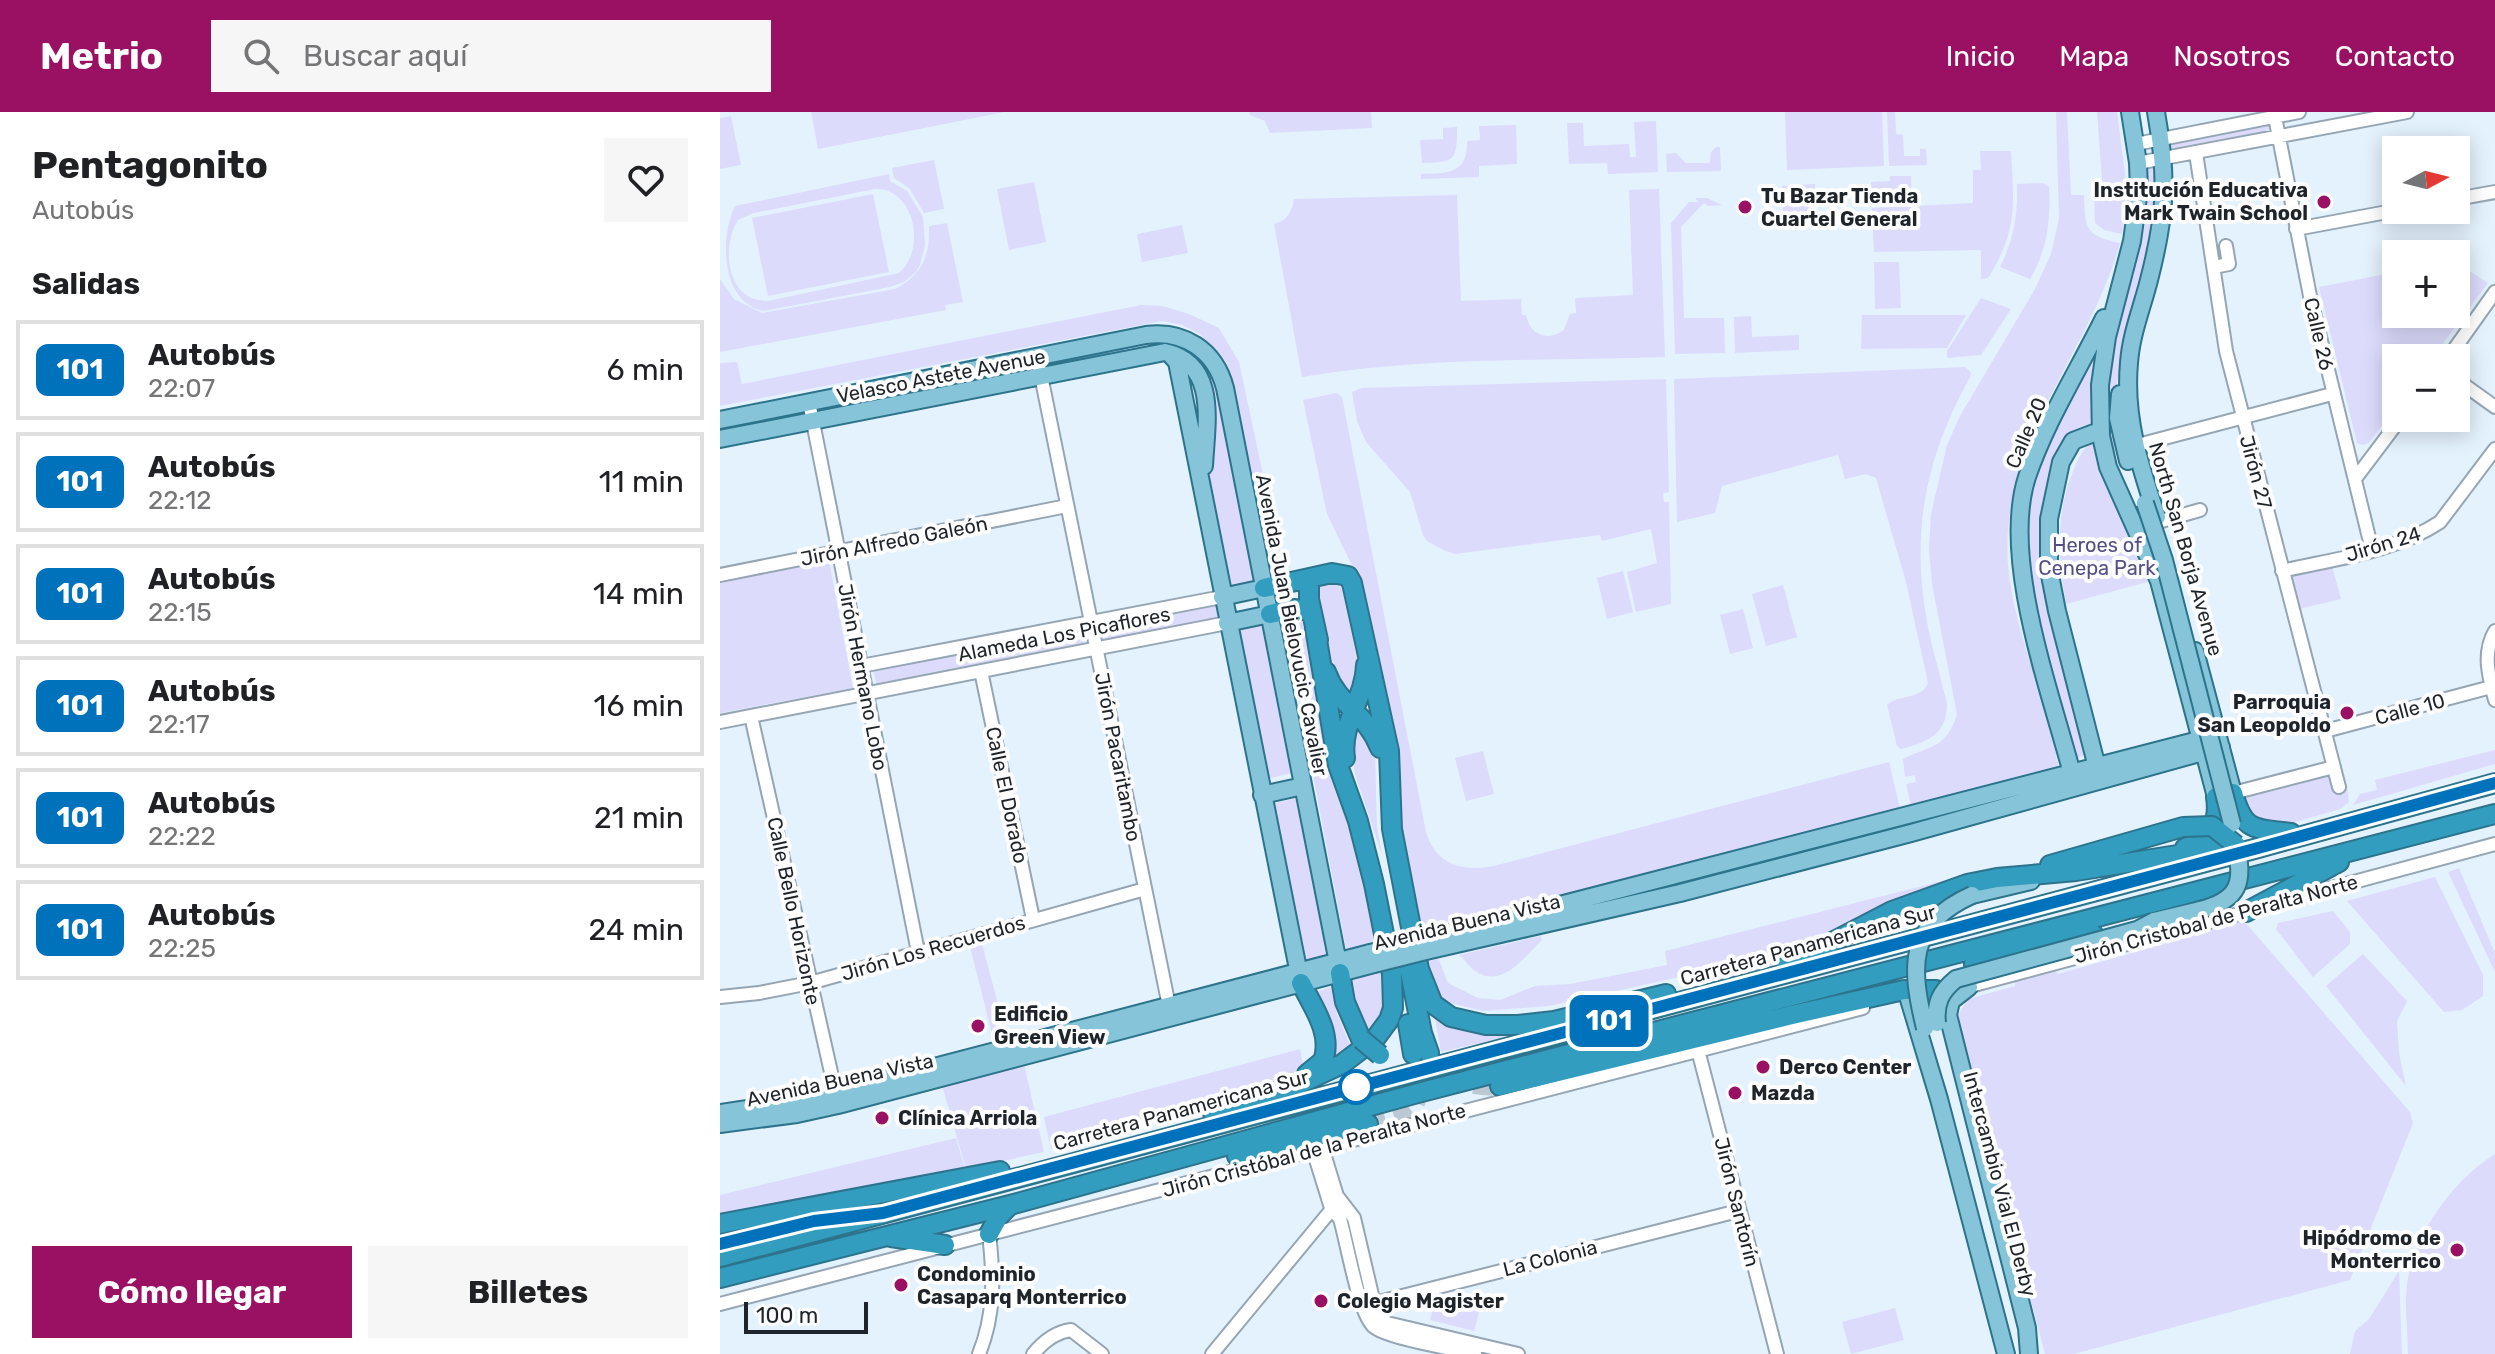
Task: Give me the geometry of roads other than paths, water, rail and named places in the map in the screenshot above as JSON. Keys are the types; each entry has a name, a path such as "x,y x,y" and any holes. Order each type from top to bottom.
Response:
{"highway":[{"path":"1264,588 1332,573 1348,576 1359,610 1389,751 1392,829 1419,969 1433,1004 1451,1017 1477,1023 1518,1025 1554,1021 1682,991 1712,994"},
{"path":"1205,1115 1299,1084 1336,1068 1375,1039 1389,1020 1393,1008 1392,974 1377,899 1358,821 1338,765 1309,579"},
{"path":"1270,614 1294,609 1313,620 1327,676 1335,691 1353,709 1372,729 1380,745 1387,850 1422,1033 1421,1054 1376,855 1345,755 1346,726 1353,709 1364,689 1366,678 1359,610"},
{"name":"Carretera Panamericana Sur","path":"720,1257 2258,848 2492,781"},
{"path":"2225,795 2246,823 2255,829 2313,833"},
{"path":"2156,857 2204,839 2213,829 2225,795"},
{"path":"720,1280 1010,1205 1418,1093 1853,983 2495,814"},
{"path":"2008,877 2197,825 2212,826 2236,845"},
{"path":"1761,980 1892,911 1967,884 2240,846 2258,848"},
{"path":"2246,912 2310,880 2355,852"},
{"path":"1853,983 1881,984 1935,974 2143,921 2154,921"},
{"path":"1339,968 1345,1002 1361,1039 1380,1055 1402,1064 1437,1063 1489,1052"},
{"path":"1141,1143 1310,1073 1321,1064 1325,1057 1326,1039 1299,978"},
{"path":"1500,1086 1904,990 1936,990"},
{"path":"1140,1170 1159,1173 1368,1124"},
{"path":"720,1224 967,1176 1085,1158"},
{"path":"989,1234 994,1223 1010,1205"},
{"path":"888,1236 945,1245"}],"main road":[{"path":"2130,112 2138,163 2137,216 2107,337 2100,385 2101,436 2108,467 2159,581 2212,743"},
{"path":"1931,1026 1940,996 1956,979 2137,930 2154,921 2215,907 2229,899 2241,872 2164,560 2129,466 2118,418 2120,388 2164,216 2167,158 2156,112"},
{"name":"Calle 20","path":"2074,781 2021,571 2019,519 2026,480 2049,425 2117,291"},
{"name":"Avenida Juan Bielovucic Cavalier","path":"1146,335 1165,333 1194,343 1207,354 1222,377 1339,968"},
{"name":"Velasco Astete Avenue","path":"720,420 1146,335"},
{"name":"Velasco Astete Avenue","path":"720,439 1169,353 1191,365 1205,387 1202,491 1222,597"},
{"name":"North San Borja Avenue","path":"2129,362 2128,406 2134,446 2158,522 2225,795"},
{"path":"2099,774 2057,611 2049,570 2049,519 2061,462 2073,441 2094,433 2101,436"},
{"path":"2026,480 2043,477 2056,486"},
{"name":"Alameda Los Picaflores","path":"1222,597 1264,588"},
{"path":"1222,597 1299,978"},
{"name":"Alameda Los Picaflores","path":"1227,623 1270,614"},
{"name":"Avenida Buena Vista","path":"720,1124 797,1114 837,1099 1372,959 1627,897 2212,743"},
{"path":"1262,795 1303,786"},
{"path":"1993,1308 1990,1267 1931,1026 1914,979 1920,943 1934,919 1972,895 2076,871"},
{"path":"1969,987 1951,1001 1948,1015 2027,1328 2026,1354"},
{"path":"1908,996 1939,1099 2006,1354"},
{"name":"Intercambio Vial El Derby","path":"1931,1026 2026,1354"},
{"name":"Avenida Buena Vista","path":"720,1113 837,1099"}],"street":[{"path":"2136,144 2299,112"},
{"path":"2138,163 2407,112"},
{"name":"Calle 26","path":"2275,117 2332,394 2372,550"},
{"name":"Jirón 27","path":"2196,153 2226,351 2339,787"},
{"path":"2470,196 2495,192"},
{"path":"2296,229 2382,213"},
{"path":"2214,267 2229,264 2226,246"},
{"path":"2458,344 2495,292"},
{"name":"Jirón Pacaritambo","path":"1037,356 1170,1012"},
{"path":"2470,389 2495,407"},
{"path":"2134,446 2332,394"},
{"name":"Jirón Hermano Lobo","path":"809,402 918,952"},
{"path":"2355,479 2390,432"},
{"path":"2347,446 2361,454 2373,453"},
{"name":"Jirón 24","path":"2282,571 2372,550 2412,537 2440,522 2495,449"},
{"name":"Jirón Alfredo Galeón","path":"720,575 1067,506"},
{"path":"2158,522 2200,510"},
{"name":"Alameda Los Picaflores","path":"861,666 1222,597"},
{"name":"Alameda Los Picaflores","path":"720,722 1227,623"},
{"path":"2494,691 2488,672 2488,655 2495,631"},
{"name":"Calle El Dorado","path":"981,671 1033,919"},
{"name":"Calle 10","path":"2325,731 2494,691"},
{"name":"Calle Bello Horizonte","path":"751,716 837,1099"},
{"path":"2225,795 2334,767"},
{"name":"Jirón Cristobal de Peralta Norte","path":"1908,996 1969,987 2495,844"},
{"name":"Jirón Los Recuerdos","path":"720,997 810,983 1145,889"},
{"name":"Jirón Cristóbal de la Peralta Norte","path":"720,1304 1908,996"},
{"name":"Jirón Santorín","path":"1698,1050 1777,1354"},
{"path":"1317,1149 1368,1305 1370,1323 1384,1332 1475,1354"},
{"path":"1212,1354 1335,1205"},
{"name":"La Colonia","path":"1368,1305 1738,1211"},
{"path":"979,1354 989,1327 995,1283 989,1234"},
{"path":"1368,1305 1387,1323 1518,1354"},
{"path":"1033,1354 1049,1338 1061,1331 1071,1330 1102,1354"}],"tunnel":[{"path":"1430,1056 1444,1071 1460,1081 1480,1086 1500,1086"},
{"path":"1368,1124 1398,1116 1414,1106 1418,1090 1414,1058"}],"place":[{"name":"Institución Educativa Mark Twain School","path":"2324,202"},
{"name":"Tu Bazar Tienda Cuartel General","path":"1745,207"},
{"name":"Parroquia San Leopoldo","path":"2347,713"},
{"name":"Edificio Green View","path":"978,1026"},
{"name":"Derco Center","path":"1763,1067"},
{"name":"Mazda","path":"1735,1093"},
{"name":"Clínica Arriola","path":"882,1118"},
{"name":"Hipódromo de Monterrico","path":"2457,1250"},
{"name":"Condominio Casaparq Monterrico","path":"901,1285"},
{"name":"Colegio Magister","path":"1321,1301"}],"park label":[{"name":"Heroes of Cenepa Park","path":"2097,556"}]}
